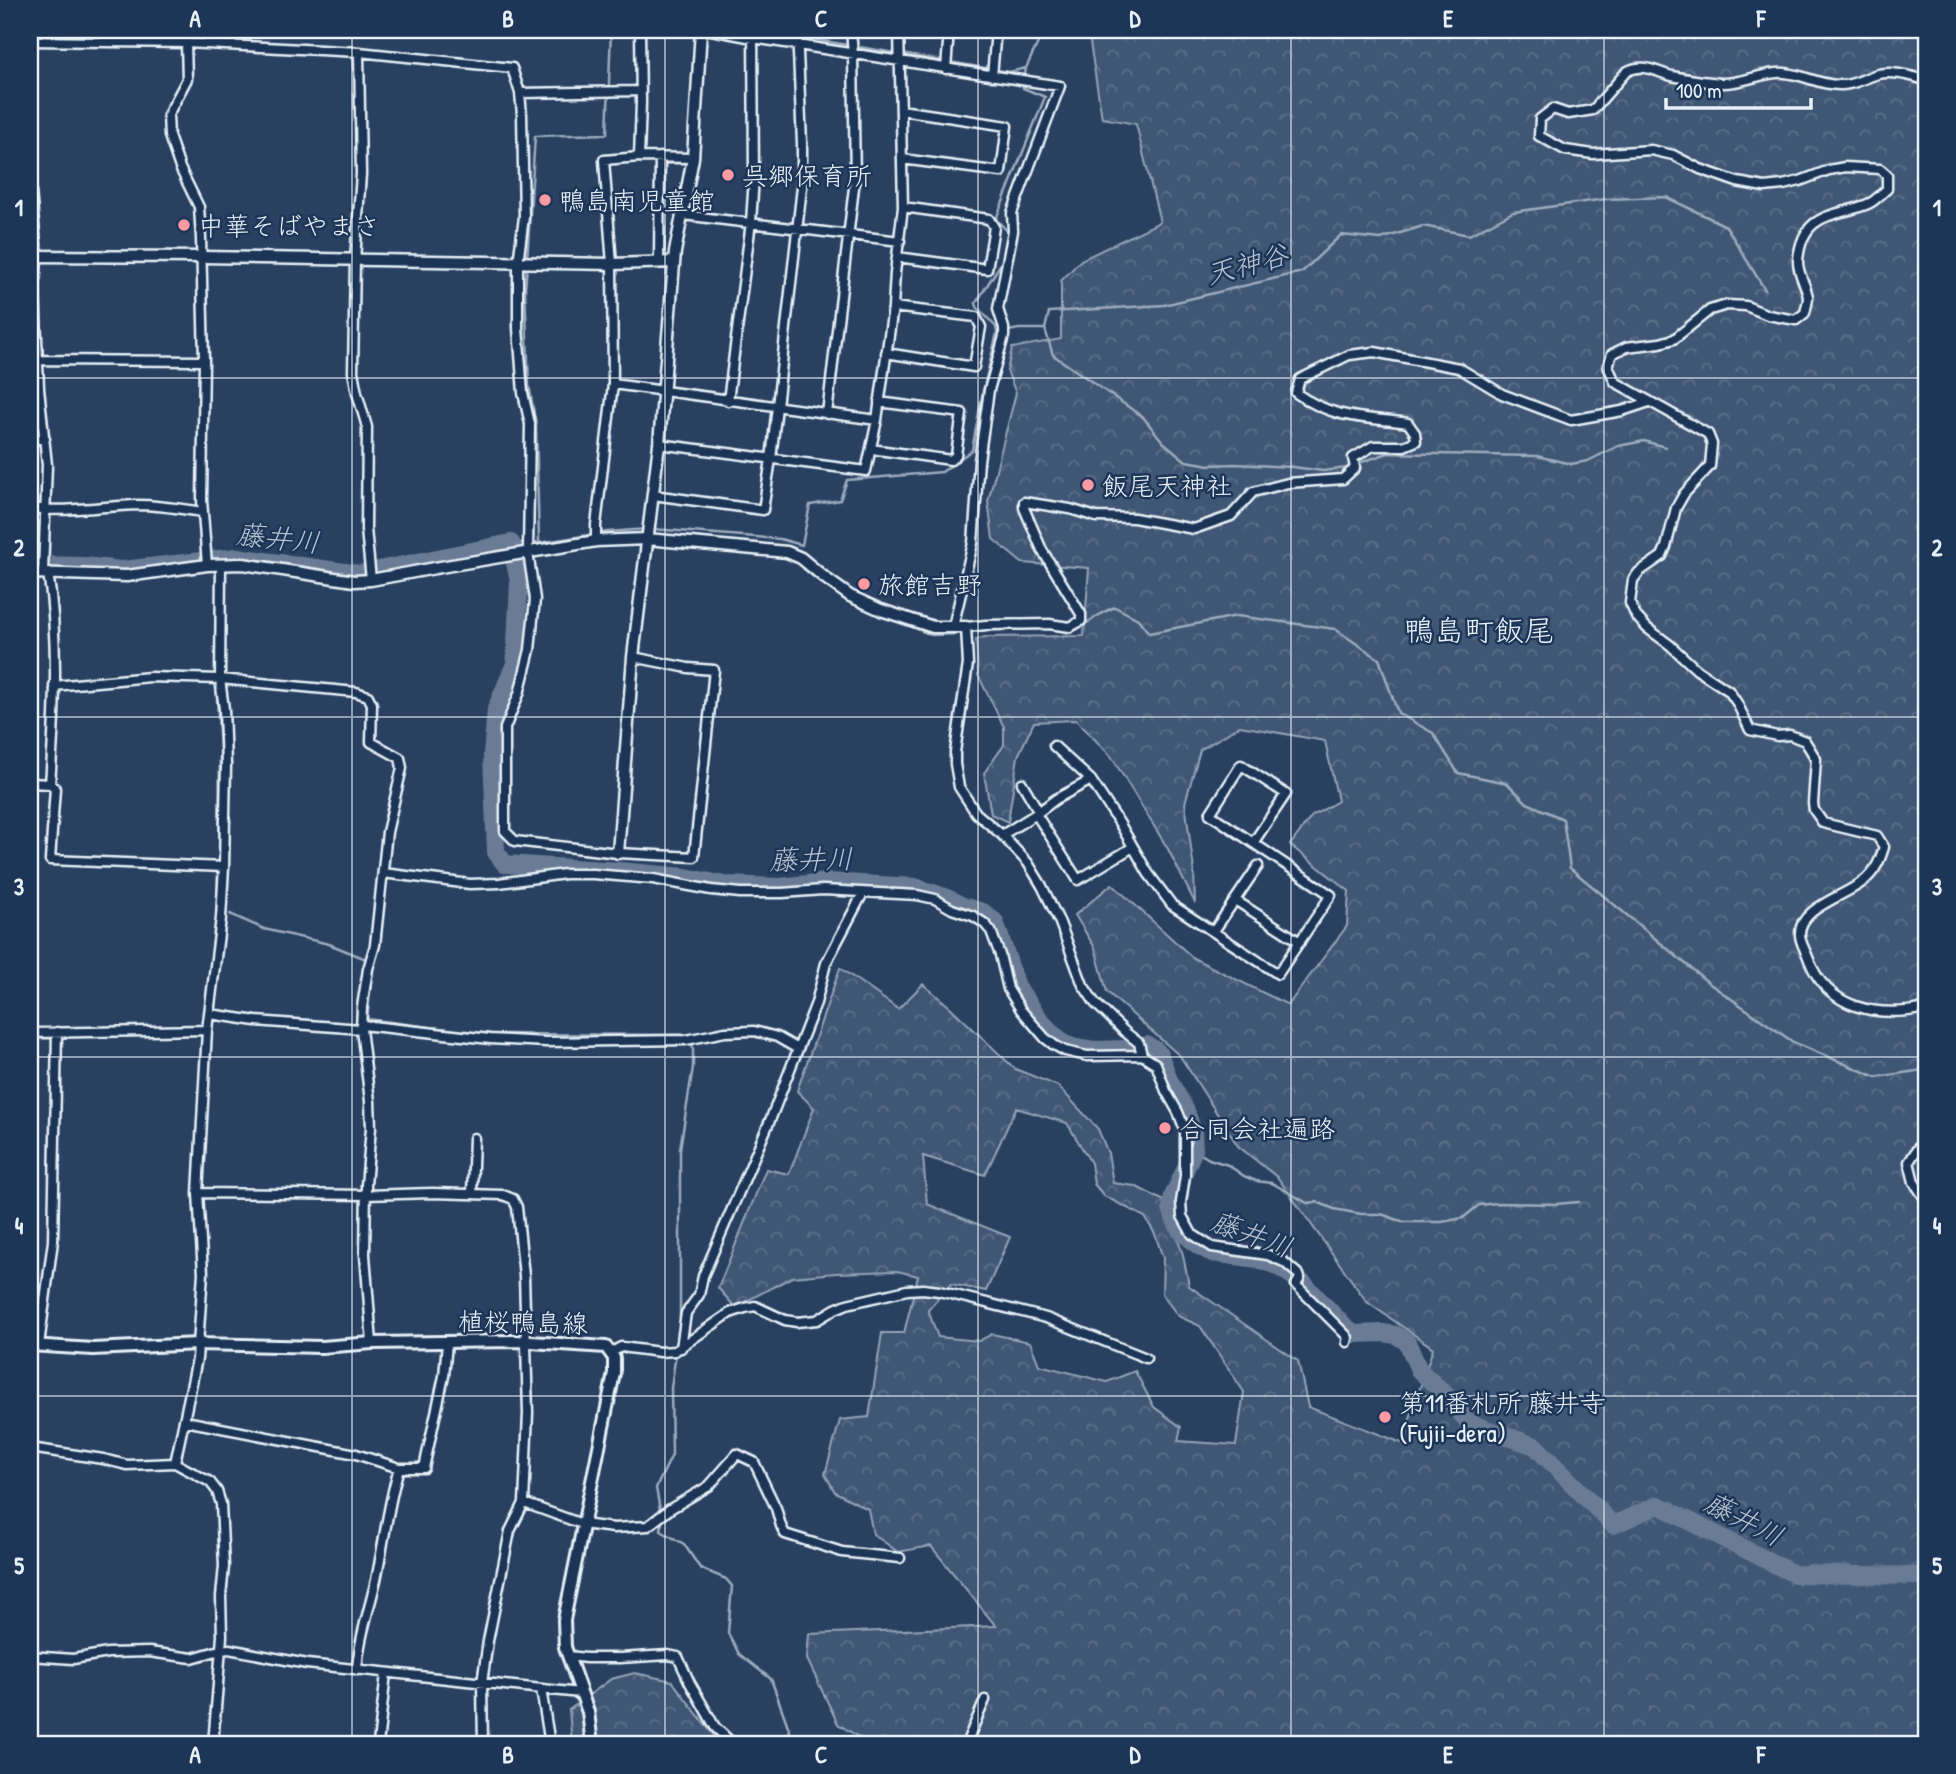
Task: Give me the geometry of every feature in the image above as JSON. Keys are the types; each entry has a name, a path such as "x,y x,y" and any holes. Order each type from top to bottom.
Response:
{"main road":[{"name":"植桜鴨島線","path":"34,1345 93,1349 198,1344 322,1347 372,1343 525,1342 606,1347 614,1358 614,1373 564,1620 565,1647 589,1712 592,1744"}],"street":[{"path":"639,157 640,30"},
{"path":"618,853 633,657 659,444 674,262 692,158 701,30"},
{"path":"711,30 753,34 853,54 1060,86 1012,213 1013,232 998,309 1004,332 989,390 979,461 973,543 953,627"},
{"path":"653,495 763,510 772,459 802,187 797,30"},
{"path":"827,414 855,179 851,30"},
{"path":"659,444 866,471 877,421 893,307 903,207 899,30"},
{"path":"946,69 949,30"},
{"path":"992,76 996,30"},
{"path":"728,401 751,222 754,178 753,34"},
{"path":"30,41 186,43 359,52 512,68 520,93 522,115 525,262 518,328 522,380 530,424 528,552 535,599 530,650 519,694 505,728 505,831 515,841 618,853 694,857 714,670 688,668 633,657"},
{"path":"186,43 187,79 168,116 169,136 180,168 199,207 204,360 203,512 207,561"},
{"path":"359,52 361,174 355,260 353,372 367,427 366,529 370,575"},
{"path":"1926,80 1897,73 1878,74 1846,86 1829,85 1782,72 1722,83 1671,76 1633,67 1593,110 1568,114 1553,109 1540,119 1539,136 1565,150 1593,154 1651,150 1673,155 1700,169 1737,182 1764,187 1800,181 1845,167 1880,169 1887,174 1887,189 1878,198 1825,216 1814,224 1804,237 1798,260 1808,298 1805,313 1796,320 1768,315 1746,306 1727,305 1710,310 1674,339 1626,347 1612,354 1608,366 1615,382 1708,434 1712,444 1710,466 1676,508 1662,556 1639,572 1633,580 1630,603 1647,628 1698,670 1729,691 1750,730 1777,736 1790,735 1805,741 1816,759 1813,803 1814,810 1823,822 1877,836 1884,847 1879,864 1867,878 1854,889 1815,908 1804,918 1800,935 1815,974 1829,991 1857,1007 1877,1012 1908,1012 1926,1008"},
{"path":"520,93 640,91"},
{"path":"901,110 1007,126 1001,172 902,159"},
{"path":"596,541 613,384 612,264 604,160 639,157 692,158"},
{"path":"659,262 660,157"},
{"path":"30,180 38,360 34,383 47,465 44,569 53,602 54,733 50,784"},
{"path":"897,257 987,269 993,227 989,219 903,207"},
{"path":"683,215 900,241"},
{"path":"33,256 612,264 674,262"},
{"path":"886,353 974,366 981,327 976,317 893,307"},
{"path":"30,573 44,569 127,576 161,573 207,561 354,581 370,575 596,541 647,539 787,552 801,558 850,596 933,627 1049,624 1070,627 1081,621 1081,614 1042,550 1024,508 1024,502 1070,509 1096,517 1134,519 1194,529 1231,516 1253,492 1288,482 1343,479 1355,468 1353,458 1373,446 1404,446 1416,441 1415,433 1408,424 1346,416 1311,403 1296,393 1300,379 1349,355 1374,352 1459,368 1502,394 1571,420 1622,411 1649,402"},
{"path":"38,360 204,360"},
{"path":"613,384 877,421"},
{"path":"871,449 951,460 956,455 962,413 879,402"},
{"path":"30,439 45,439"},
{"path":"30,508 97,509 139,505 203,512"},
{"path":"176,1463 196,1371 203,1273 198,1193 207,1030 221,918 226,765 224,709 217,679 221,565"},
{"path":"966,627 968,664 955,752 959,787 983,820 1002,835 1028,863 1060,923 1083,985 1096,1003 1156,1064 1166,1091 1182,1121 1185,1139 1182,1216 1192,1234 1212,1247 1268,1255 1284,1262 1297,1272 1299,1281 1296,1285 1346,1335 1347,1342"},
{"path":"54,685 150,677 217,679 356,692 368,696 372,704 371,741 400,758 402,768 387,832 375,945 368,969 361,1027 371,1128 365,1255 372,1343"},
{"path":"1055,746 1091,780 1147,873 1172,905 1278,974 1331,895 1253,843 1210,814 1241,765 1286,793 1253,843"},
{"path":"1002,835 1056,799 1091,780"},
{"path":"30,783 50,784 55,788 50,860 221,867"},
{"path":"1022,783 1078,880 1133,847"},
{"path":"1216,928 1258,866"},
{"path":"383,873 471,884 565,874 593,874 653,879 740,893 823,890 917,895 935,899 952,909 973,916 991,931 1008,989 1021,1010 1054,1045 1065,1051 1087,1056 1141,1050"},
{"path":"678,1349 686,1313 699,1296 703,1276 771,1118 816,1003 826,963 863,893"},
{"path":"1235,900 1300,943"},
{"path":"210,1014 256,1020 546,1042 689,1039 725,1032 754,1031 776,1037 798,1049"},
{"path":"30,1033 207,1030"},
{"path":"34,1345 53,1241 57,1032"},
{"path":"472,1194 474,1138"},
{"path":"1926,1139 1909,1162 1914,1182 1926,1200"},
{"path":"198,1193 432,1193 503,1195 513,1199 517,1207 524,1276 528,1426 524,1503 510,1531 488,1641 482,1684 483,1744"},
{"path":"612,1352 621,1347 660,1352 678,1349 730,1313 745,1308 755,1306 785,1320 817,1320 847,1304 922,1289 1046,1318 1146,1358"},
{"path":"185,1421 356,1454 398,1468 424,1468 444,1376 447,1343"},
{"path":"30,1448 127,1465 176,1463 211,1482 217,1491 221,1504 224,1566 221,1597 222,1636 213,1744"},
{"path":"524,1503 582,1524 614,1528 648,1526 670,1509 709,1486 737,1454 754,1462 785,1534 842,1552 900,1558"},
{"path":"357,1670 358,1650 376,1578 398,1468"},
{"path":"30,1656 73,1659 108,1653 149,1652 192,1658 229,1649 307,1664 580,1693"},
{"path":"568,1656 678,1657 715,1727 733,1744"},
{"path":"378,1744 386,1673"},
{"path":"541,1689 550,1744"},
{"path":"966,1744 985,1700"}],"green space":[{"path":"1088,30 1926,30 1926,1744 870,1744 838,1724 807,1659 809,1634 996,1626 931,1546 898,1552 873,1534 868,1509 835,1492 825,1474 840,1420 869,1417 882,1333 904,1333 918,1276 897,1271 792,1277 735,1307 718,1288 766,1169 789,1174 814,1108 797,1091 840,968 898,1009 923,984 1015,1069 1058,1086 1098,1129 1108,1153 1113,1183 1135,1186 1166,1202 1183,1255 1189,1286 1298,1361 1308,1407 1402,1443 1433,1348 1367,1302 1278,1178 1238,1146 1180,1056 1107,992 1095,948 1075,915 1112,884 1193,958 1288,1005 1347,926 1349,891 1290,845 1312,816 1338,801 1325,741 1240,726 1200,750 1185,803 1194,870 1195,903 1168,849 1111,756 1076,720 1034,722 1018,756 1008,822 991,814 984,773 1004,745 1004,727 978,675 976,640 985,637 1084,636 1089,568 1022,563 993,539 988,501 1016,393 1007,371 1012,348 1061,339 1061,281 1081,260 1160,222 1136,124 1102,118","holes":["1016,1108 1067,1123 1091,1163 1094,1184 1104,1196 1145,1217 1155,1234 1163,1258 1162,1294 1178,1316 1200,1326 1244,1392 1236,1445 1178,1441 1181,1427 1154,1407 1135,1371 1107,1382 1039,1365 1030,1342 992,1334 979,1341 938,1337 928,1310 951,1284 986,1291 1010,1237 927,1204 923,1156 985,1175"]},
{"path":"635,1673 672,1681 720,1744 572,1744 569,1710 611,1679"}],"waterway":[{"path":"527,260 535,136 607,134 611,30"},
{"path":"758,30 1009,72 1026,68 1044,30"},
{"name":"天神谷","path":"1010,234 996,219 1045,97 1023,88 1026,68"},
{"name":"天神谷","path":"1005,257 976,303 996,327 997,333 1019,329 1045,329 1049,312 1164,305 1302,272 1341,235 1381,239 1423,226 1469,235 1513,212 1606,199 1666,197 1726,226 1765,290"},
{"path":"527,266 525,289 529,385 536,425 539,542"},
{"path":"1045,329 1053,355 1143,417 1163,442 1186,461 1210,465 1293,467 1323,471 1347,468"},
{"path":"653,529 780,539 802,545 810,505 840,500 847,480 942,472 972,450 997,333"},
{"path":"1362,462 1388,453 1537,456 1571,464 1588,461 1618,446 1644,441 1665,447"},
{"path":"511,543 539,543 607,532 647,529"},
{"name":"藤井川","path":"30,565 122,570 237,557 359,574 511,543 513,548"},
{"name":"藤井川","path":"514,558 519,582 515,664 496,709 492,755 496,852 505,864 685,877 726,885 780,887 827,882 915,887 983,912 995,922 1017,987 1054,1035 1069,1046 1094,1050 1128,1049 1147,1045 1160,1056 1193,1132 1194,1150 1173,1196 1171,1208 1180,1230 1199,1246 1212,1253 1258,1259 1277,1266 1303,1283 1354,1334 1383,1333 1396,1335 1407,1342 1419,1370 1445,1394 1469,1423 1535,1446 1613,1525 1658,1505 1794,1574 1926,1576"},
{"path":"804,569 852,602 870,610"},
{"path":"216,657 217,570"},
{"path":"975,631 1048,628 1071,633 1115,607 1138,619 1149,633 1237,616 1335,629 1379,659 1398,713 1433,733 1458,773 1507,783 1527,803 1563,819 1570,868 1710,984 1793,1042 1876,1077 1926,1068"},
{"path":"886,616 932,635 956,634"},
{"path":"216,681 220,750 219,863"},
{"path":"217,909 218,870"},
{"path":"230,914 264,929 329,944 366,959"},
{"path":"373,966 367,1019 486,1034 686,1035 693,1046 693,1067 680,1149 680,1329 677,1347"},
{"path":"1194,1150 1209,1159 1228,1165 1244,1176 1272,1183 1307,1203 1317,1202 1334,1209 1361,1214 1381,1214 1404,1222 1442,1222 1463,1218 1479,1205 1579,1202"},
{"path":"660,1510 656,1488 672,1455 671,1388 676,1353"},
{"path":"662,1520 661,1531 684,1544 700,1568 726,1579 732,1586 728,1633 739,1654 771,1679 797,1744"}],"place":[{"name":"呉郷保育所","path":"728,175"},
{"name":"鴨島南児童館","path":"545,200"},
{"name":"中華そばやまさ","path":"184,225"},
{"name":"飯尾天神社","path":"1088,485"},
{"name":"旅館吉野","path":"864,584"},
{"name":"合同会社遍路","path":"1165,1128"},
{"name":"第11番札所 藤井寺 (Fujii-dera)","path":"1385,1417"}],"district":[{"name":"鴨島町飯尾","path":"1479,630"}]}
